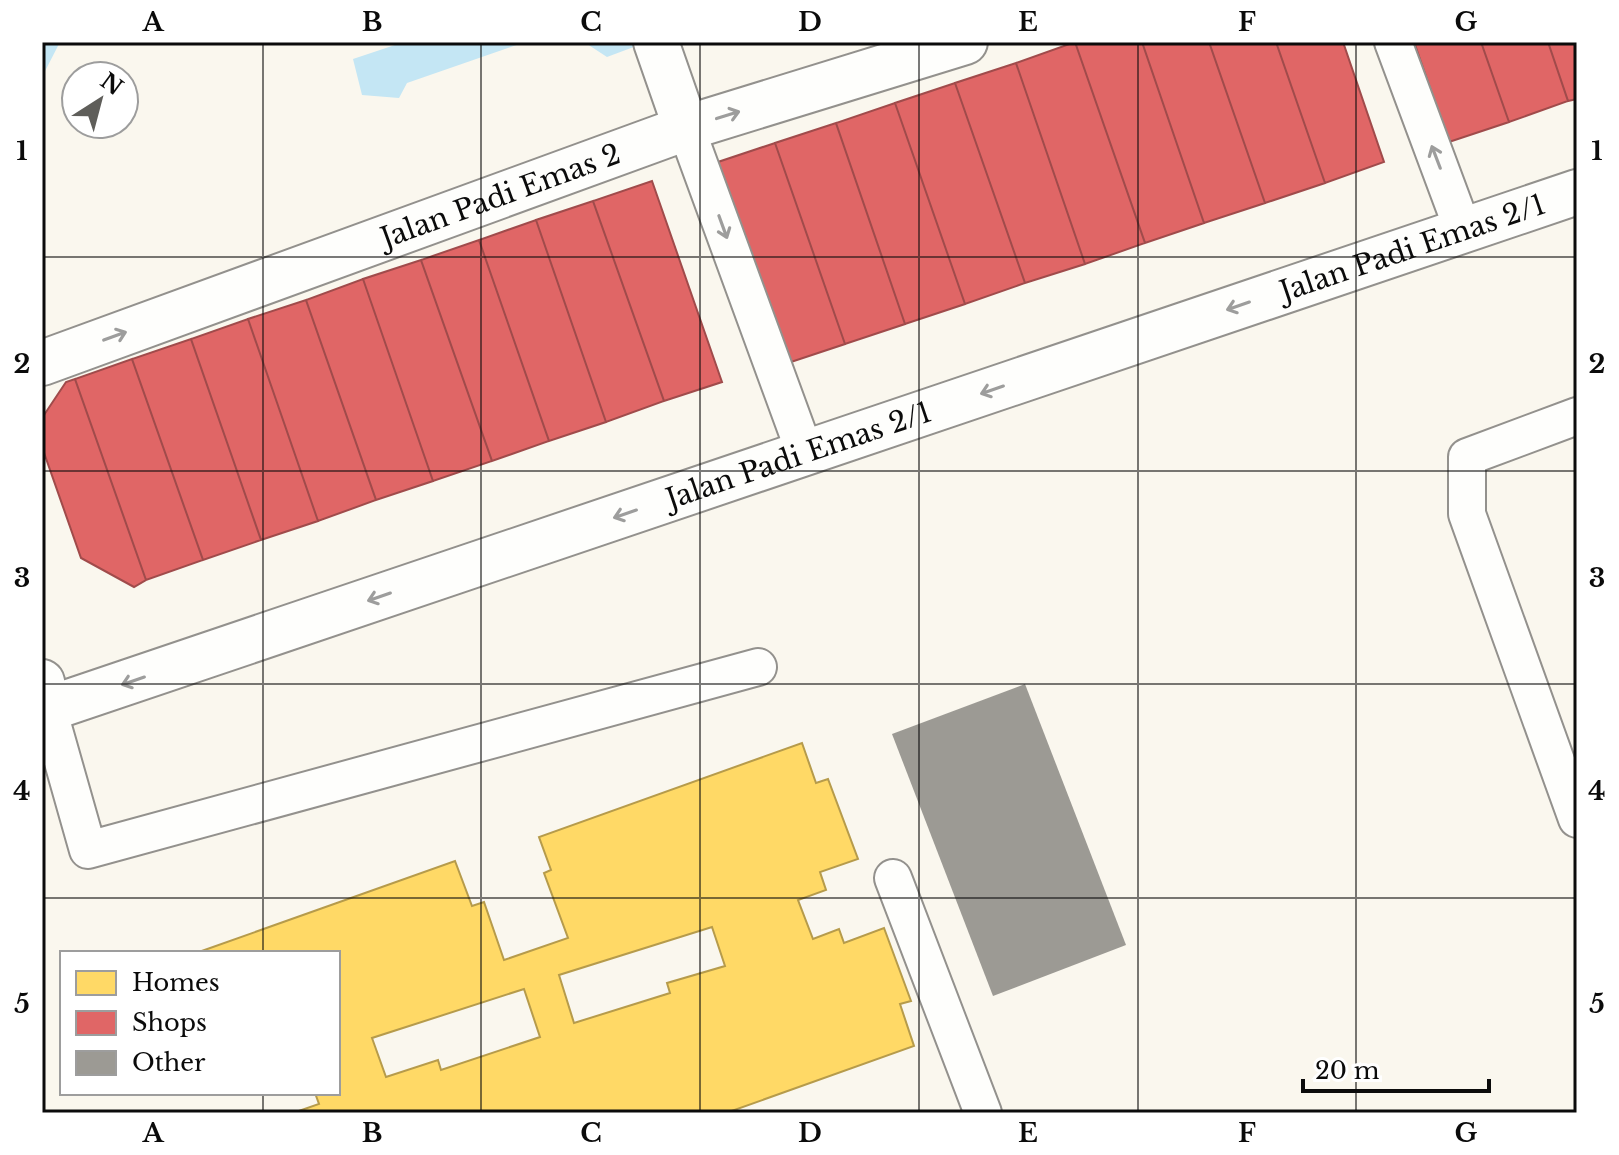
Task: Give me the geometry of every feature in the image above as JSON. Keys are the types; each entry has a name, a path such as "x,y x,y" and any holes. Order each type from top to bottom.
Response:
{"street":[{"path":"656,42 686,128"},
{"name":"Jalan Padi Emas 2","path":"42,363 686,128 965,42"},
{"name":"Jalan Padi Emas 2/1","path":"45,696 805,453 1577,192"}],"lane":[{"path":"1393,42 1463,230"},
{"path":"686,128 805,453"},
{"path":"1577,416 1467,457 1467,514 1577,819"},
{"path":"45,696 88,850 758,667"},
{"path":"893,878 983,1113"}],"water":[{"path":"42,42 60,42 42,77"},
{"path":"404,42 525,42 407,83 399,98 362,95 353,59"},
{"path":"584,42 647,42 607,57"}],"building: Homes":[{"path":"802,743 816,783 828,779 858,859 820,872 826,890 798,900 813,939 839,929 844,943 884,928 911,1001 900,1004 914,1046 726,1113 293,1113 319,1104 316,1095 340,1095 340,951 202,951 455,861 472,906 484,902 504,960 568,938 544,873 551,870 539,837","holes":["712,927 725,966 667,983 670,993 574,1023 559,975","524,989 540,1037 441,1070 438,1060 386,1077 372,1038"]}],"building: Shops":[{"path":"1075,42 1142,42 1204,223 1145,243"},
{"path":"1075,42 1145,243 1085,264 1016,63"},
{"path":"1142,42 1209,42 1265,203 1204,223"},
{"path":"1209,42 1276,42 1325,183 1265,203"},
{"path":"1276,42 1343,42 1384,162 1325,183"},
{"path":"1414,42 1481,42 1509,122 1449,142"},
{"path":"1481,42 1548,42 1568,101 1509,122"},
{"path":"1548,42 1577,42 1577,99 1568,101"},
{"path":"1016,63 1085,264 1025,283 955,83"},
{"path":"955,83 1025,283 965,304 895,103"},
{"path":"895,103 965,304 905,324 836,123"},
{"path":"836,123 905,324 845,344 775,143"},
{"path":"775,143 845,344 785,364 715,163"},
{"path":"652,181 722,382 664,401 593,201"},
{"path":"593,201 664,401 606,422 536,220"},
{"path":"536,220 606,422 549,441 479,240"},
{"path":"479,240 549,441 492,461 421,260"},
{"path":"421,260 492,461 433,481 363,279"},
{"path":"363,279 433,481 376,500 306,300"},
{"path":"306,300 376,500 318,521 248,319"},
{"path":"248,319 318,521 261,540 191,339"},
{"path":"191,339 261,540 203,560 132,359"},
{"path":"132,359 203,560 146,580 75,379"},
{"path":"75,379 146,580 134,587 81,558 42,447 42,418 66,382"}],"building: Other":[{"path":"1025,684 1126,945 993,996 892,734"}]}
